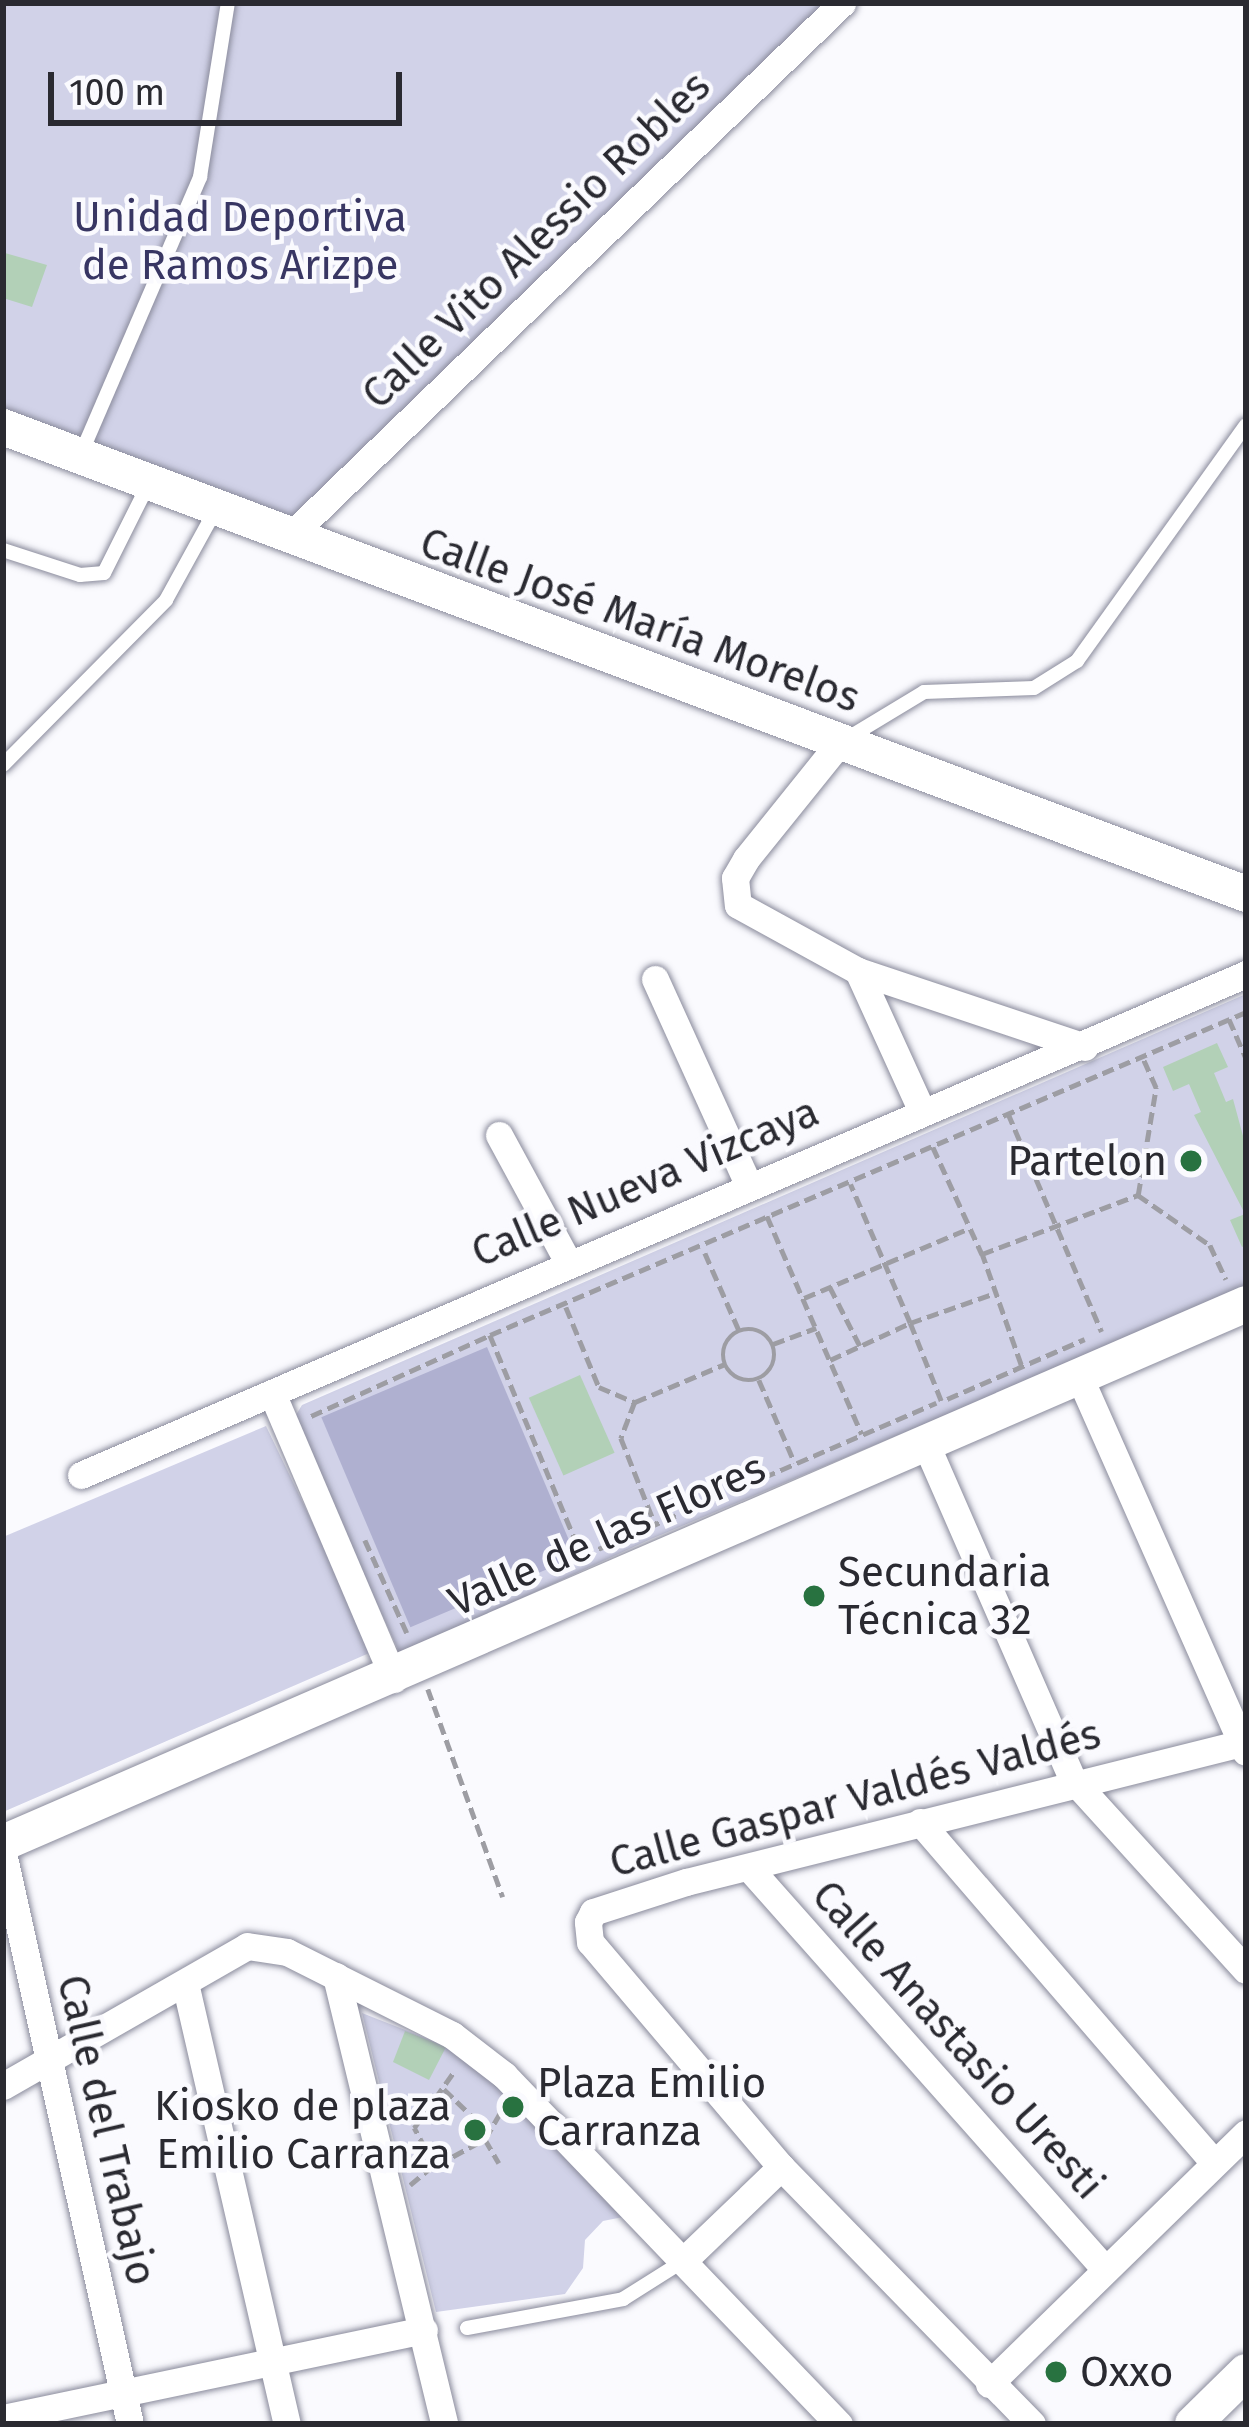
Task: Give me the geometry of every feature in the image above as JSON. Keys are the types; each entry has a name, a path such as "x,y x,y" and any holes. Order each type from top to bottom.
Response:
{"street":[{"name":"Calle Vito Alessio Robles","path":"289,537 842,3"},
{"name":"Calle José María Morelos","path":"3,427 1246,894"},
{"path":"839,742 735,878 738,905 754,921 858,971 1085,1047"},
{"path":"858,971 921,1109"},
{"name":"Calle Nueva Vizcaya","path":"81,1475 568,1259 921,1109 1085,1047 1246,974"},
{"path":"655,980 748,1184"},
{"path":"499,1135 568,1259"},
{"name":"Valle de las Flores","path":"3,1843 407,1673 925,1442 1239,1309"},
{"path":"1079,1376 1244,1746"},
{"path":"272,1393 407,1673"},
{"path":"925,1442 1073,1780 1246,1970"},
{"name":"Calle Gaspar Valdés Valdés","path":"1032,2424 782,2167 588,1933 593,1912 1073,1780 1244,1746"},
{"path":"920,1822 1214,2163"},
{"name":"Calle del Trabajo","path":"3,1853 130,2424"},
{"name":"Calle Anastasio Uresti","path":"750,1869 1104,2268"},
{"path":"3,2086 247,1946 287,1952 452,2036 520,2092 839,2424"},
{"path":"337,1976 444,2424"},
{"path":"185,1984 287,2424"},
{"path":"989,2384 1246,2133"},
{"path":"683,2261 782,2167"},
{"path":"3,2418 272,2358 424,2330"},
{"path":"1193,2424 1246,2372"}],"lane":[{"path":"80,457 200,177 228,3"},
{"path":"839,742 924,692 1034,688 1077,661 1246,425"},
{"path":"3,550 80,575 104,573 149,483"},
{"path":"3,765 166,600 216,509"},
{"path":"466,2328 623,2299 683,2261"}],"path":[{"path":"311,1416 1246,1012"},
{"path":"1229,1018 1246,1058"},
{"path":"1138,1195 1156,1088 1142,1056"},
{"path":"1008,1113 1102,1332"},
{"path":"933,1148 982,1254 1021,1365"},
{"path":"850,1184 941,1401"},
{"path":"982,1254 1138,1195"},
{"path":"1138,1195 1210,1245 1239,1309"},
{"path":"767,1216 862,1434"},
{"path":"803,1298 970,1228"},
{"path":"705,1253 739,1330"},
{"path":"830,1287 860,1346"},
{"path":"830,1360 910,1323 996,1293"},
{"path":"566,1307 599,1387 635,1402 725,1364"},
{"path":"773,1344 816,1328"},
{"path":"725,1364 727,1341 739,1330 755,1329 773,1344"},
{"path":"490,1335 582,1556"},
{"path":"725,1364 742,1380 758,1378 771,1368 773,1344"},
{"path":"562,1566 795,1463 758,1378"},
{"path":"635,1402 621,1438 655,1524"},
{"path":"358,1526 407,1673 503,1897"},
{"path":"434,2165 415,2128 466,2054"},
{"path":"443,2088 475,2119 489,2122"},
{"path":"499,2163 484,2139 489,2122 520,2092"},
{"path":"472,2140 465,2125 475,2119"},
{"path":"405,2187 472,2140 484,2139"}],"green space":[{"name":"Unidad Deportiva de Ramos Arizpe","path":"3,3 829,3 286,527 3,412"},
{"path":"1246,994 1246,1289 651,1539 400,1654 293,1420 302,1405"},
{"path":"266,1426 374,1651 3,1812 3,1537"},
{"path":"362,2013 484,2061 623,2217 603,2221 585,2240 583,2268 565,2294 436,2312"}],"shaded area":[{"path":"487,1347 576,1557 410,1627 321,1417"}],"building":[{"path":"5,253 47,265 32,307 3,298"},
{"path":"1217,1043 1228,1067 1214,1073 1226,1102 1233,1099 1246,1147 1246,1245 1242,1247 1230,1220 1245,1214 1194,1115 1201,1112 1189,1084 1173,1091 1163,1067"},
{"path":"580,1375 615,1453 563,1475 529,1398"},
{"path":"405,2031 446,2047 429,2080 393,2062"}],"place":[{"name":"Partelon","path":"1191,1161"},
{"name":"Secundaria Técnica 32","path":"814,1596"},
{"name":"Plaza Emilio Carranza","path":"513,2107"},
{"name":"Kiosko de plaza Emilio Carranza","path":"475,2130"},
{"name":"Oxxo","path":"1056,2372"}]}
